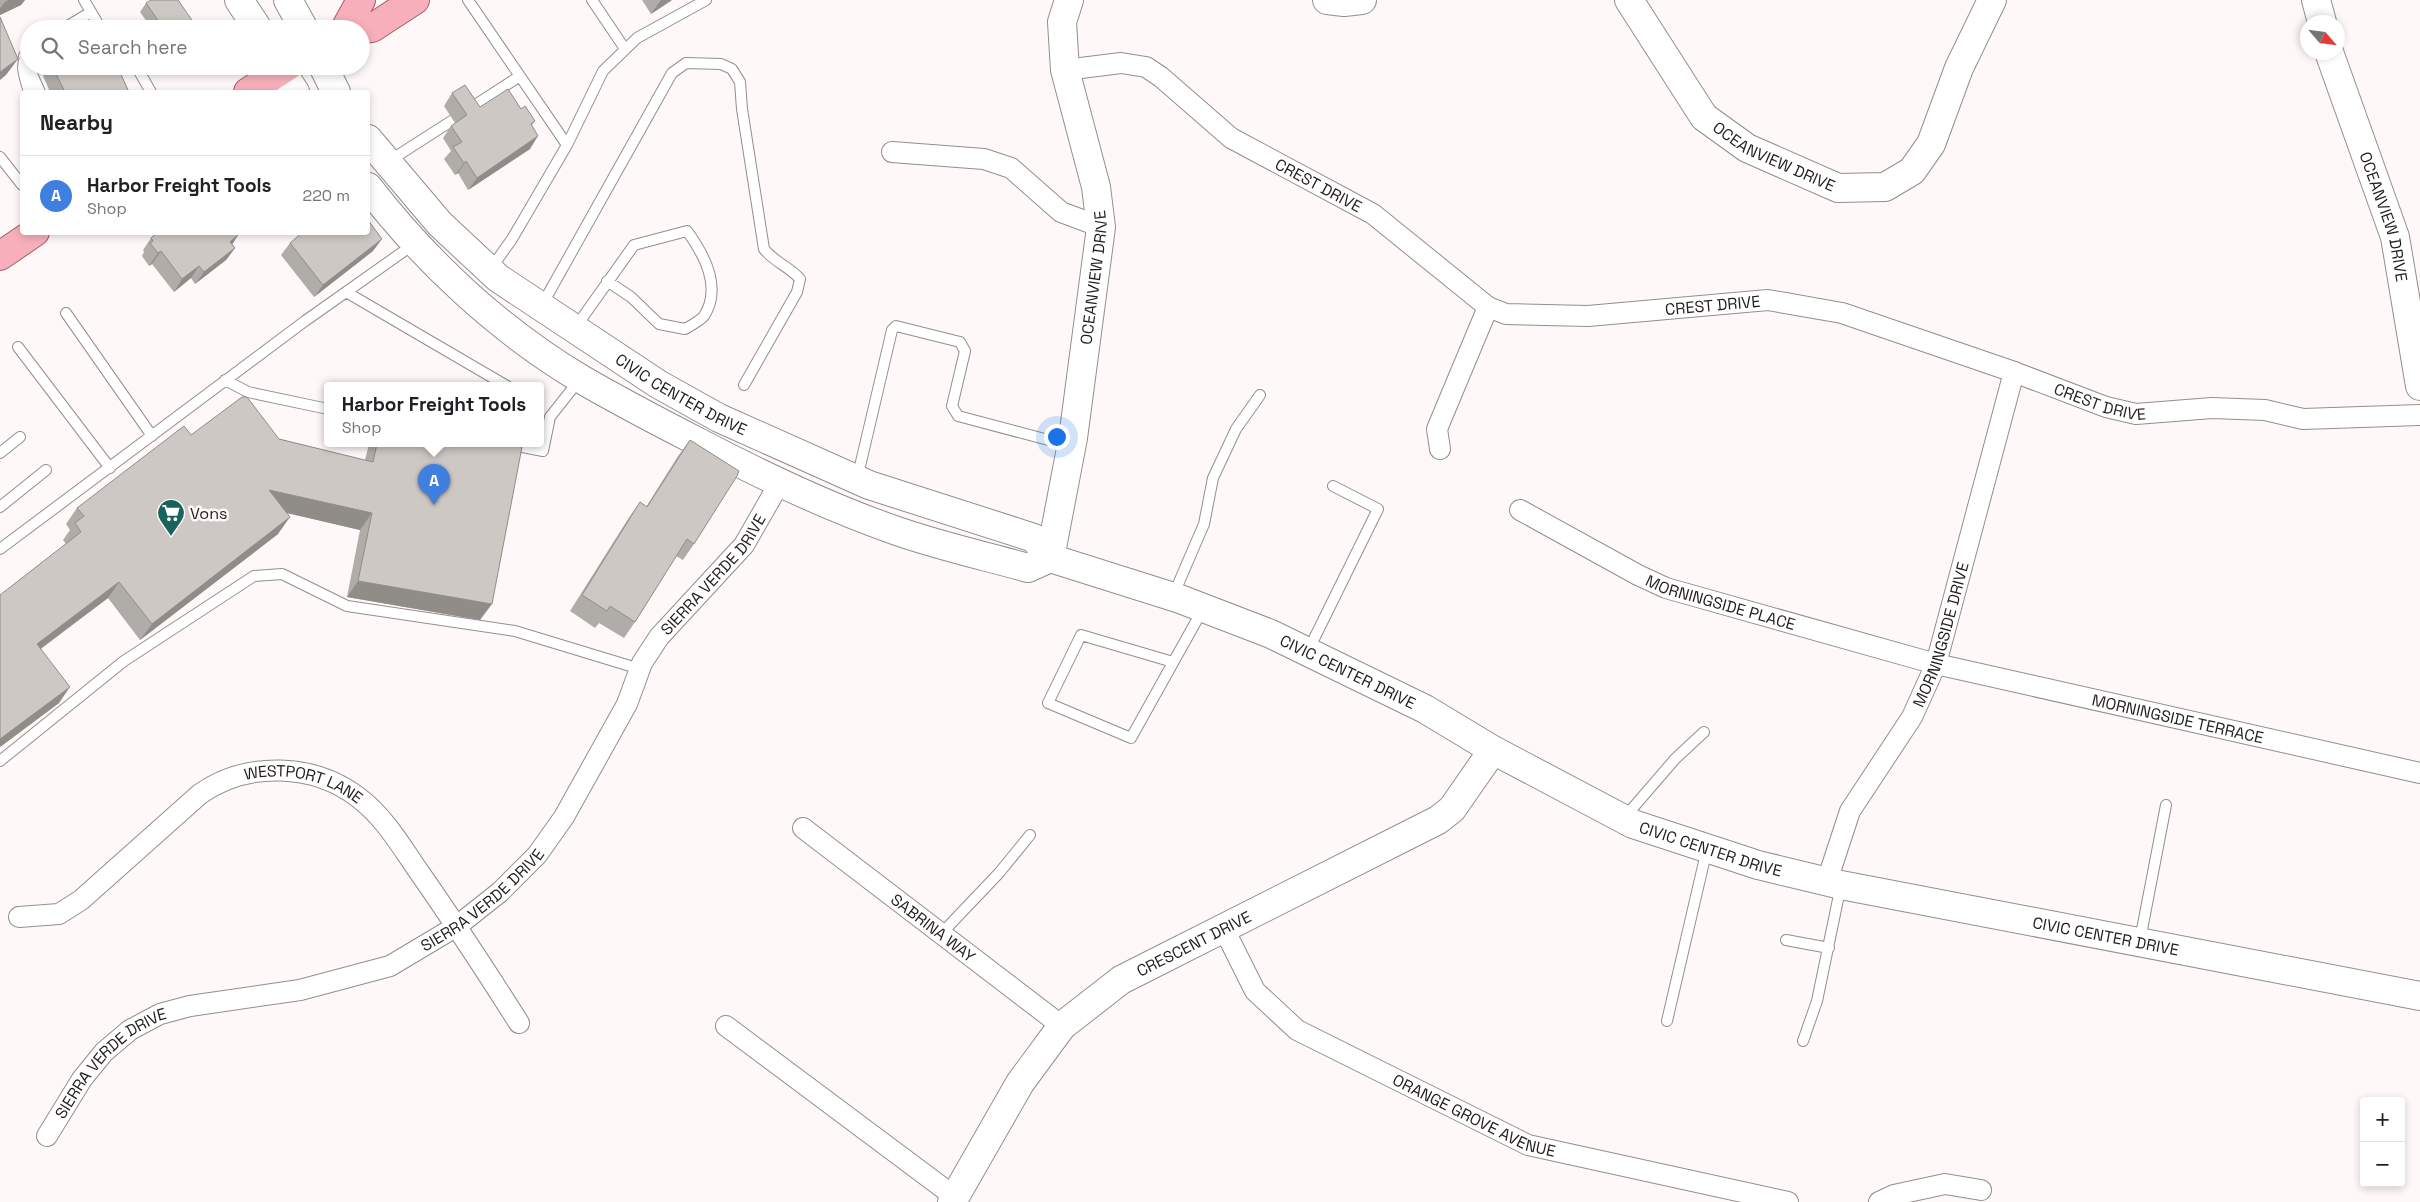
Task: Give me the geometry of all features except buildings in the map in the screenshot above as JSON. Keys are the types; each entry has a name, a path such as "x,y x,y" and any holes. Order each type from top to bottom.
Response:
{"main road":[{"path":"238,0 252,20"},
{"path":"288,0 299,20"},
{"path":"350,20 361,0"},
{"path":"370,28 415,0"},
{"name":"OCEANVIEW DRIVE","path":"1050,558 1072,446 1101,227 1096,187 1065,70 1062,22 1069,0"},
{"path":"1328,0 1344,2 1362,0"},
{"name":"OCEANVIEW DRIVE","path":"1628,0 1704,116 1747,148 1838,188 1885,187 1912,171 1931,144 1960,68 1992,0"},
{"path":"2316,0 2320,15"},
{"name":"OCEANVIEW DRIVE","path":"2332,60 2395,237 2420,386"},
{"path":"252,90 283,75"},
{"path":"328,75 335,90"},
{"name":"CIVIC CENTER DRIVE","path":"370,142 386,163 440,224 489,270 658,384 719,418 863,483 1034,538 1050,558 1173,597 1271,634 1425,709 1493,750 1623,819 1758,865 1834,883 2420,996"},
{"name":"CIVIC CENTER DRIVE","path":"370,189 414,244 470,296 535,348 580,378 779,484 898,531 1028,568 1050,558"},
{"path":"0,256 31,235"},
{"path":"779,484 798,472 808,472 844,486 863,483"},
{"name":"CRESCENT DRIVE","path":"953,1200 1020,1083 1062,1026 1121,980 1438,820 1452,809 1493,750"}],"street":[{"name":"CREST DRIVE","path":"1065,70 1121,63 1146,67 1161,77 1230,138 1374,214 1488,307 1506,314 1588,316 1768,300 1842,313 2014,372 2106,407 2136,414 2212,408 2265,410 2304,419 2420,415"},
{"path":"892,152 984,159 1011,168 1060,212 1101,227"},
{"path":"1440,449 1437,429 1488,307"},
{"name":"MORNINGSIDE DRIVE","path":"1834,883 1850,811 1912,717 1936,664 2014,372"},
{"name":"SIERRA VERDE DRIVE","path":"47,1136 82,1079 104,1052 130,1030 160,1014 190,1006 300,990 390,966 457,926 500,892 551,838 627,704 640,669 660,637 744,545 779,484"},
{"name":"MORNINGSIDE PLACE","path":"1520,510 1638,575 1666,588 1936,664"},
{"name":"MORNINGSIDE TERRACE","path":"1936,664 2420,773"},
{"name":"WESTPORT LANE","path":"19,917 59,914 74,905 103,883 200,794 228,779 262,770 293,771 320,776 338,784 360,799 388,828 457,926 520,1024"},
{"name":"SABRINA WAY","path":"803,828 1062,1026"},
{"name":"ORANGE GROVE AVENUE","path":"1223,927 1255,991 1297,1030 1528,1146 1788,1202"},
{"path":"726,1026 953,1200"},
{"path":"1879,1202 1894,1196 1945,1184 1980,1190"}],"lane":[{"path":"84,0 96,20"},
{"path":"468,0 567,145"},
{"path":"592,0 625,49"},
{"path":"489,270 512,239 567,145 603,71 637,38 706,0"},
{"path":"78,20 91,12"},
{"path":"541,306 672,73 686,63 721,64 732,69 740,82 760,238 764,249 771,258 793,271 800,280 798,292 744,385"},
{"path":"24,75 28,90"},
{"path":"34,75 39,90"},
{"path":"141,75 150,90"},
{"path":"466,112 520,76"},
{"path":"386,163 453,120"},
{"path":"0,157 20,182"},
{"path":"574,329 607,281 634,245 686,231 702,251 713,290 704,316 685,329 659,324 631,297 607,281"},
{"path":"0,549 225,380 414,244"},
{"path":"346,292 500,382"},
{"path":"66,313 152,436"},
{"path":"863,483 892,330 896,326 960,342 964,346 965,351 952,406 958,416 1072,446"},
{"path":"18,347 110,468"},
{"path":"544,445 550,417 580,378"},
{"path":"225,380 248,392 324,408"},
{"path":"1173,597 1204,524 1213,478 1236,429 1260,395"},
{"path":"0,453 20,437"},
{"path":"525,447 543,450 544,447"},
{"path":"0,507 46,470"},
{"path":"1308,652 1378,509 1333,486"},
{"path":"0,761 124,661 254,576 282,574 347,606 515,631 640,669"},
{"path":"1173,662 1081,635 1048,703 1131,738 1203,608"},
{"path":"1623,819 1675,759 1704,732"},
{"path":"2140,941 2166,805"},
{"path":"942,934 999,873 1030,834"},
{"path":"1667,1022 1707,848"},
{"path":"1804,1041 1814,1015 1828,948 1834,883"},
{"path":"1786,940 1828,948"}],"place":[{"name":"Harbor Freight Tools","path":"434,505"},
{"name":"Vons","path":"171,537"}]}
